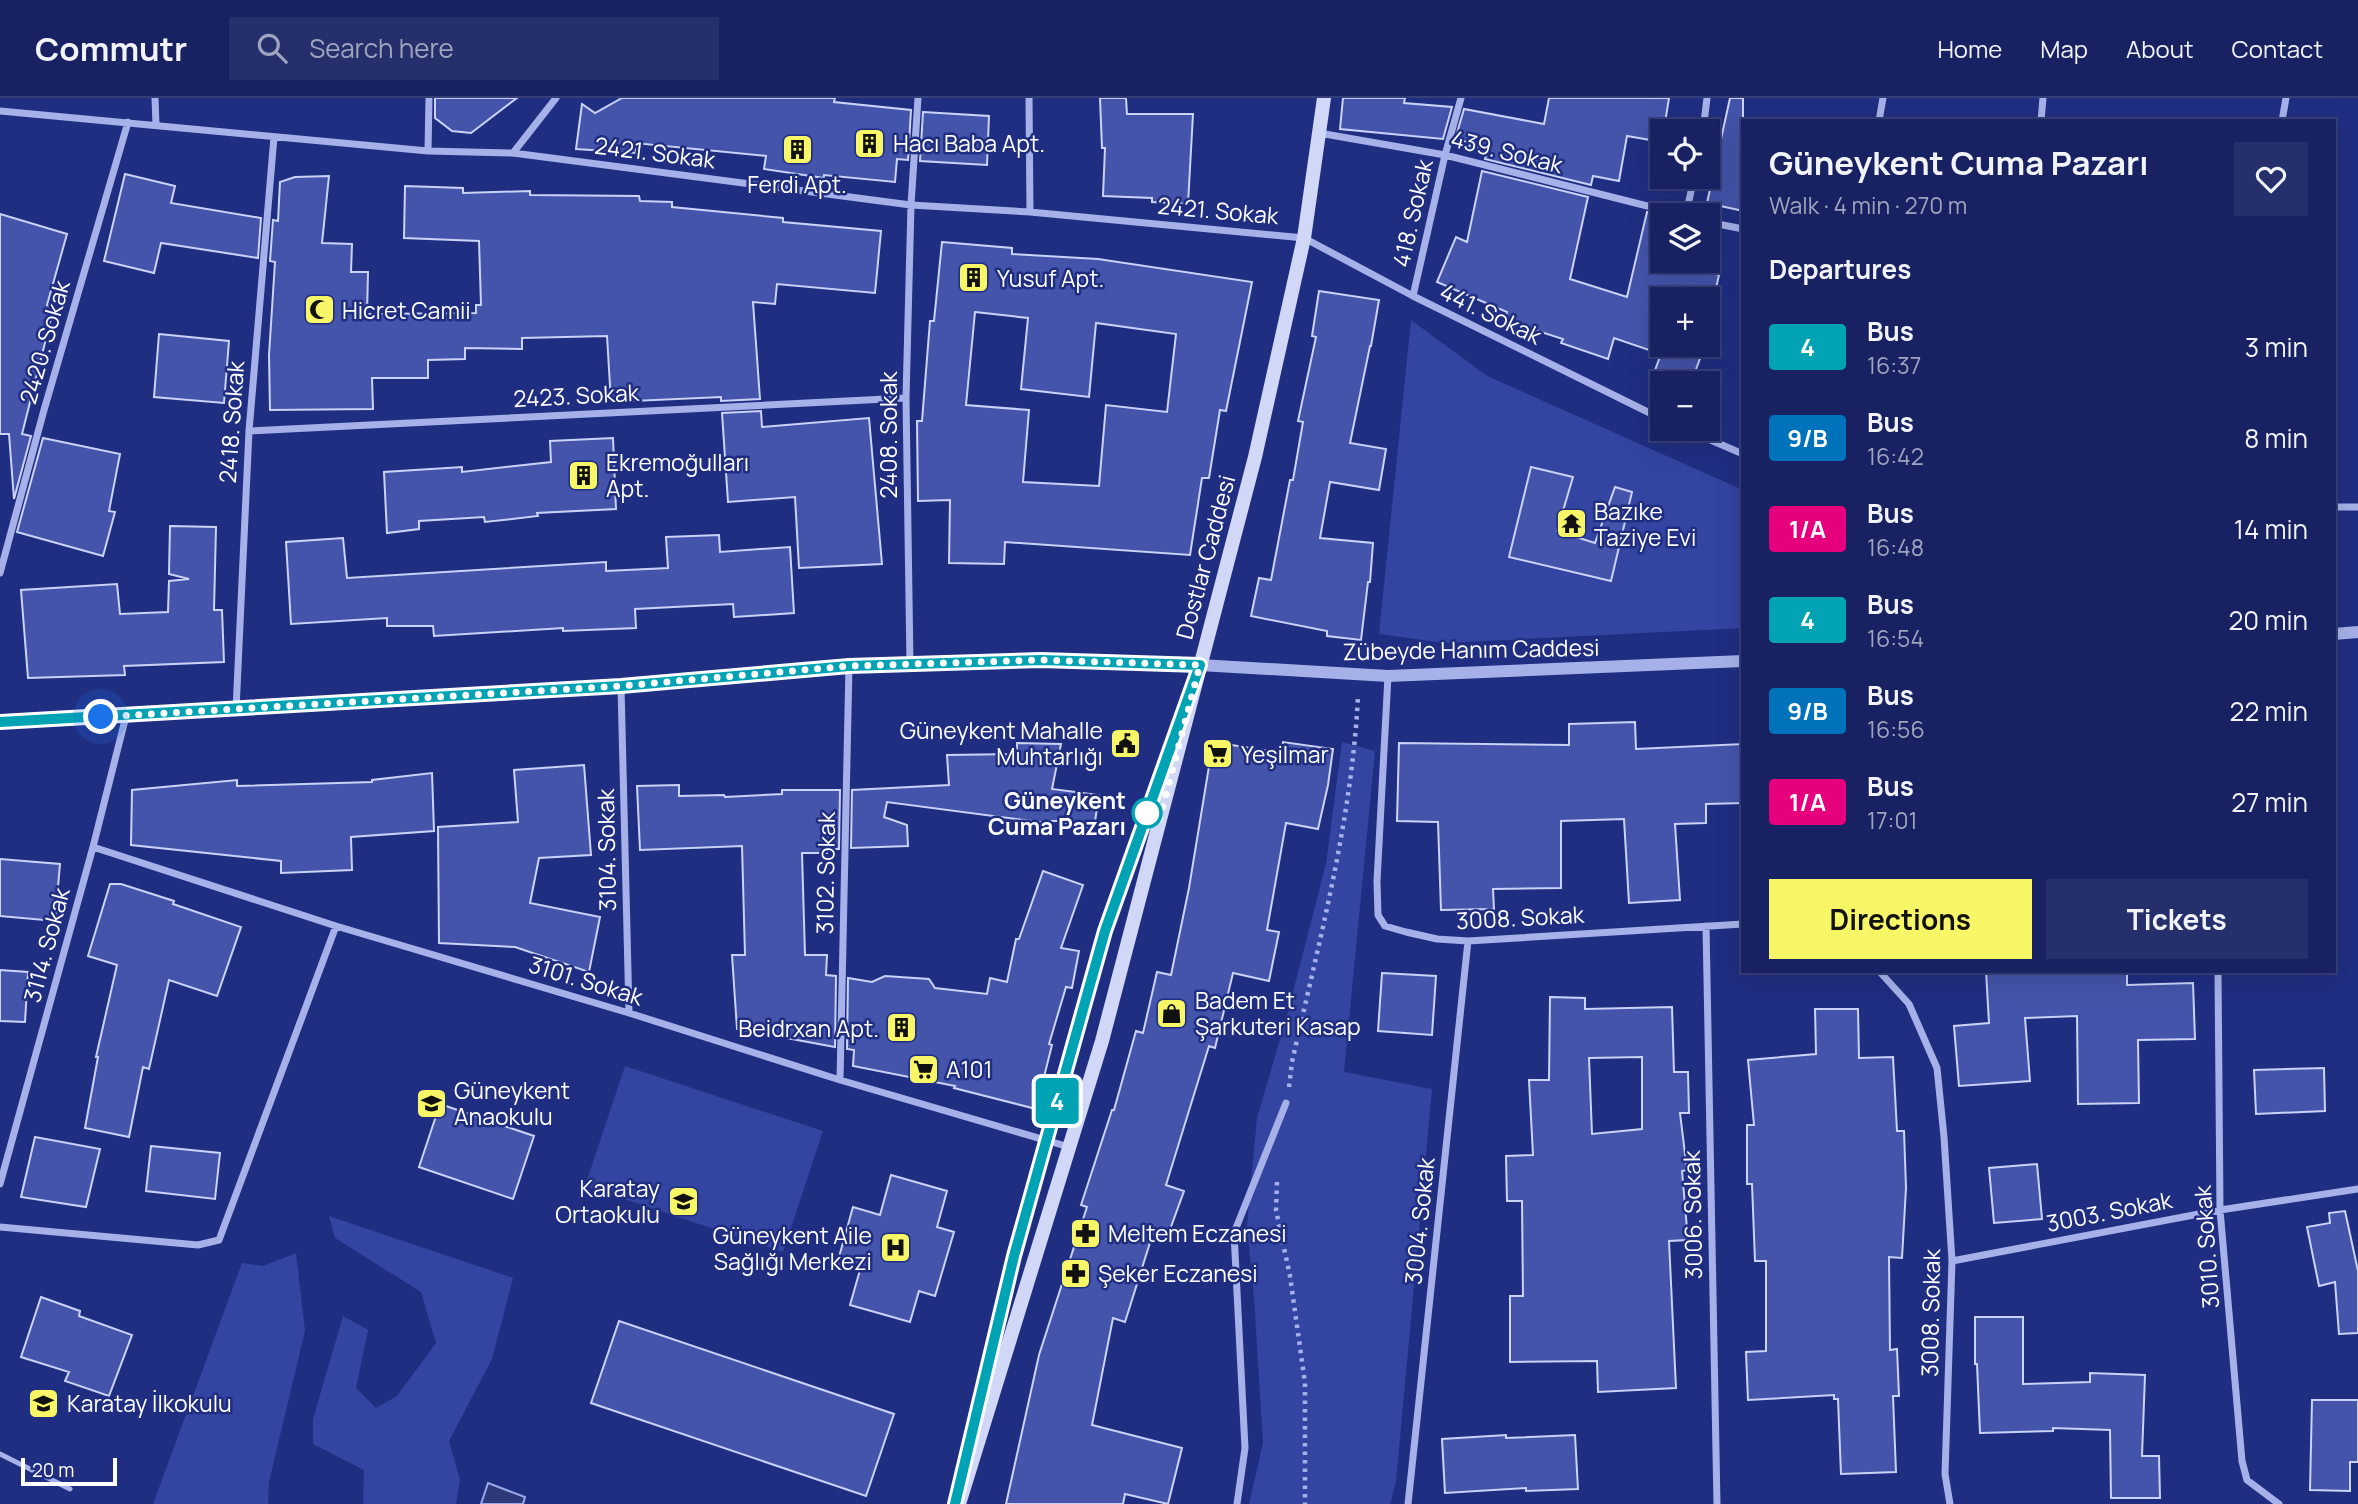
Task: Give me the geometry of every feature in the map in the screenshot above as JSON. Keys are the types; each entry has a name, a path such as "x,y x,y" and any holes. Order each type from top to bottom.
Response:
{"main road":[{"name":"Dostlar Caddesi","path":"959,1504 1102,1041 1255,457 1304,238 1324,98"}],"street":[{"path":"155,98 156,125"},
{"path":"428,151 429,98"},
{"path":"513,153 556,98"},
{"name":"2408. Sokak","path":"910,664 906,398 911,205 918,98"},
{"path":"1029,98 1030,212"},
{"name":"418. Sokak","path":"1413,296 1445,155 1461,98"},
{"path":"1704,119 1707,98"},
{"path":"1879,119 1883,98"},
{"path":"2041,119 2043,98"},
{"path":"2282,119 2286,98"},
{"name":"2421. Sokak","path":"0,111 428,151 513,153 911,205 1030,212 1304,238"},
{"name":"2420. Sokak","path":"0,573 44,410 128,122"},
{"name":"439. Sokak","path":"1319,133 1445,155 1650,206"},
{"name":"2418. Sokak","path":"236,710 249,431 274,136"},
{"path":"1720,224 1741,229"},
{"name":"441. Sokak","path":"1304,238 1413,296 1650,413"},
{"name":"2423. Sokak","path":"249,431 906,398"},
{"path":"1713,441 1741,453"},
{"path":"2336,507 2358,507"},
{"path":"2336,634 2358,632"},
{"name":"Zübeyde Hanım Caddesi","path":"0,723 621,686 849,666 1041,660 1200,665 1388,676 1741,662"},
{"name":"3102. Sokak","path":"840,1080 849,666"},
{"name":"3008. Sokak","path":"1388,676 1377,881 1378,915 1385,926 1437,939 1468,942 1741,924"},
{"name":"3104. Sokak","path":"621,686 629,1013"},
{"name":"3114. Sokak","path":"0,1184 93,847 126,716"},
{"name":"3101. Sokak","path":"93,847 337,926 629,1013 840,1080 1070,1147"},
{"path":"0,1227 198,1245 219,1240 337,926"},
{"name":"3006. Sokak","path":"1706,926 1717,1504"},
{"name":"3004. Sokak","path":"1408,1504 1468,942"},
{"name":"3008. Sokak","path":"1881,973 1909,1003 1937,1068 1951,1261 1945,1474 1950,1504"},
{"name":"3010. Sokak","path":"2218,973 2220,1210 2242,1461 2247,1480 2279,1504"},
{"path":"1237,1504 1245,1448 1234,1233 1286,1103"},
{"name":"3003. Sokak","path":"1951,1261 2220,1210 2358,1189"}],"lane":[{"path":"0,1454 70,1489"}],"path":[{"path":"1286,1103 1292,1062 1331,886 1353,758 1359,674"},
{"path":"1278,1173 1276,1210 1290,1276 1305,1383 1305,1504"}],"shaded area":[{"path":"1411,320 1487,376 1741,489 1741,628 1444,643 1379,634"},
{"path":"1342,742 1375,751 1344,1072 1432,1089 1396,1482 1390,1504 1249,1504 1263,1443 1247,1225 1257,1118 1326,864"},
{"path":"625,1066 823,1131 783,1252 585,1186"},
{"path":"329,1216 513,1278 492,1359 449,1441 460,1480 456,1504 363,1504 364,1470 313,1444 313,1419 343,1316 368,1330 356,1388 376,1408 397,1396 436,1343 421,1292 335,1238"},
{"path":"296,1253 305,1331 269,1482 268,1504 153,1504 242,1263 263,1266"}],"water":[{"path":"488,1483 525,1497 523,1504 481,1504"}],"building":[{"path":"435,98 517,98 471,133 452,131 435,118"},
{"path":"622,98 835,98 834,102 911,110 908,160 897,159 895,182 824,175 824,178 764,169 766,156 635,143 636,153 576,149 582,104 595,113"},
{"path":"1100,98 1126,98 1127,114 1193,114 1188,204 1152,202 1152,198 1103,196 1105,148 1102,148"},
{"path":"1343,98 1405,98 1404,103 1452,107 1443,139 1340,129"},
{"path":"1549,98 1669,98 1666,119 1650,119 1650,140 1627,136 1619,181 1593,176 1591,185 1485,159 1487,149 1469,146 1470,142 1455,140 1464,109 1544,124"},
{"path":"1730,98 1743,98 1741,211 1720,206 1720,203 1707,203 1710,189 1720,189 1720,144"},
{"path":"923,112 989,116 987,165 920,161"},
{"path":"1482,171 1588,197 1570,279 1627,297 1647,212 1650,213 1650,273 1719,275 1716,287 1650,287 1650,350 1614,338 1608,359 1561,343 1563,339 1504,320 1507,312 1437,282 1456,237 1467,242"},
{"path":"125,174 175,186 171,203 261,218 258,258 161,243 154,273 104,261"},
{"path":"329,176 322,243 352,244 351,272 368,272 367,314 476,313 476,305 481,305 479,241 404,238 405,186 463,188 463,193 530,191 530,195 639,196 640,201 672,202 672,207 783,218 783,222 881,231 875,293 777,284 775,304 753,302 760,399 721,401 721,397 611,402 607,336 522,338 522,349 465,348 465,359 428,360 428,378 372,378 373,409 270,410 269,355 275,262 270,261 273,220 278,221 280,182 295,177"},
{"path":"0,214 67,234 47,305 54,307 22,434 31,436 14,499 9,434 0,434"},
{"path":"942,242 1012,248 1012,254 1098,259 1252,282 1226,411 1220,410 1209,478 1202,478 1190,555 1005,542 1004,564 949,563 950,500 918,501 917,421 922,421 930,321 934,321","holes":["975,312 1028,318 1021,389 1089,397 1096,323 1176,334 1167,412 1106,405 1099,486 1023,482 1029,410 966,405"]},
{"path":"1319,291 1379,300 1350,443 1386,449 1379,490 1330,482 1320,538 1373,543 1361,640 1327,636 1327,631 1251,616 1259,578 1271,580 1290,480 1293,480 1303,422 1298,421 1316,337 1312,336"},
{"path":"159,334 229,341 224,403 154,397"},
{"path":"1660,357 1701,357 1695,371 1655,371"},
{"path":"761,411 762,427 869,418 882,564 799,568 795,497 728,502 722,413"},
{"path":"43,438 120,454 109,511 115,512 103,556 17,532"},
{"path":"613,438 616,509 537,513 538,516 485,522 484,517 419,521 419,529 387,533 384,472 462,467 462,472 551,462 550,441"},
{"name":"Bazıke Taziye Evi","path":"1531,467 1573,477 1557,531 1595,543 1615,487 1632,492 1611,581 1509,557"},
{"path":"170,526 216,527 214,610 222,610 224,662 124,666 125,675 28,678 21,590 117,584 120,614 168,612 169,581 189,579 169,574"},
{"path":"719,535 720,552 790,547 794,613 734,617 733,604 635,609 636,628 563,631 563,628 434,636 433,626 387,626 387,618 291,624 286,542 343,538 347,578 606,562 606,571 668,568 666,537"},
{"path":"1635,722 1636,749 1741,744 1741,803 1706,804 1706,823 1675,824 1680,900 1629,903 1624,819 1561,821 1561,888 1493,889 1494,909 1441,910 1438,822 1397,821 1399,743 1569,745 1569,724"},
{"path":"1213,742 1281,753 1283,742 1333,749 1318,829 1286,823 1267,930 1279,932 1269,981 1233,973 1215,1048 1209,1046 1166,1185 1184,1191 1168,1235 1154,1230 1125,1322 1113,1318 1092,1425 1182,1448 1168,1504 1125,1494 1123,1504 1006,1504 1039,1355 1087,1207 1081,1205 1114,1110 1136,1031 1143,1033 1157,972 1171,975 1189,888"},
{"path":"1017,743 1061,744 1052,789 1099,795 1094,828 1059,823 1060,821 1046,823 887,802 884,817 907,825 908,846 851,848 852,790 949,785 947,755 1017,754"},
{"path":"584,765 591,855 539,858 530,903 600,917 589,972 515,947 439,943 438,827 518,822 514,770"},
{"path":"432,773 434,831 351,837 352,870 281,873 281,861 131,845 132,790 237,780 237,786 372,782"},
{"path":"679,785 679,796 725,797 782,794 782,790 840,790 839,849 827,849 827,853 802,853 805,955 827,955 826,975 836,976 835,1047 737,1029 732,955 745,955 742,846 640,850 637,786"},
{"path":"0,859 60,864 55,921 0,916"},
{"path":"1043,871 1083,885 1061,948 1079,951 1072,988 1066,987 1049,1044 1052,1045 1036,1109 954,1088 955,1086 853,1066 854,1050 847,1049 848,978 872,982 885,976 929,979 935,988 987,994 990,978 1007,982 1016,939 1019,939"},
{"path":"110,884 121,884 174,901 173,904 241,927 217,996 169,980 149,1069 143,1067 129,1137 85,1128 96,1057 117,965 88,956"},
{"path":"0,970 28,972 25,1022 0,1021"},
{"path":"1382,973 1436,976 1432,1035 1378,1031"},
{"path":"1986,973 2127,973 2127,985 2193,983 2195,1039 2138,1040 2139,1103 2078,1104 2077,1016 2025,1018 2030,1081 1959,1086 1954,1026 1989,1023"},
{"path":"1550,997 1585,998 1585,1009 1672,1007 1674,1072 1688,1072 1689,1113 1680,1113 1687,1170 1682,1171 1688,1240 1669,1241 1676,1388 1598,1392 1597,1361 1510,1362 1510,1296 1523,1296 1522,1201 1507,1201 1506,1156 1533,1155 1529,1080 1549,1080","holes":["1642,1057 1642,1129 1592,1134 1589,1058"]},
{"path":"1815,1009 1858,1009 1859,1058 1893,1057 1897,1131 1904,1131 1906,1188 1902,1258 1889,1257 1890,1350 1897,1349 1899,1396 1893,1396 1896,1472 1841,1474 1838,1399 1834,1399 1834,1395 1748,1400 1746,1352 1766,1351 1766,1261 1755,1261 1752,1184 1747,1184 1747,1125 1754,1125 1748,1060 1816,1054"},
{"path":"2324,1068 2325,1111 2256,1114 2254,1070"},
{"path":"440,1104 534,1136 513,1199 419,1167"},
{"path":"35,1137 100,1149 86,1207 21,1197"},
{"path":"151,1146 220,1153 215,1199 146,1191"},
{"path":"2037,1164 2042,1219 1994,1223 1989,1168"},
{"name":"Güneykent Aile Sağlığı Merkezi","path":"891,1175 947,1191 937,1227 954,1232 935,1296 919,1291 910,1322 850,1305 860,1270 837,1264 853,1207 880,1215"},
{"path":"2345,1211 2358,1271 2358,1333 2339,1334 2335,1282 2319,1286 2307,1227 2330,1223 2329,1213"},
{"path":"41,1297 80,1311 79,1316 132,1335 109,1396 65,1381 69,1372 21,1357"},
{"path":"1975,1317 2023,1317 2023,1384 2090,1382 2090,1373 2145,1375 2142,1456 2159,1456 2160,1498 2111,1498 2110,1430 2053,1428 2053,1431 1980,1433"},
{"path":"619,1321 894,1414 866,1496 591,1403"},
{"path":"2312,1400 2358,1400 2358,1462 2350,1462 2350,1491 2310,1490"},
{"path":"1506,1435 1506,1438 1575,1435 1578,1489 1526,1491 1526,1488 1445,1493 1442,1439"}],"bus line":[{"name":"4","path":"0,722 621,686 849,666 1041,660 1200,665 1105,931 1014,1256 955,1504"}],"place":[{"name":"Hacı Baba Apt.","path":"870,143"},
{"name":"Ferdi Apt.","path":"797,150"},
{"name":"Yusuf Apt.","path":"974,278"},
{"name":"Hicret Camii","path":"319,310"},
{"name":"Ekremoğulları Apt.","path":"583,475"},
{"name":"Bazıke Taziye Evi","path":"1571,524"},
{"name":"Güneykent Mahalle Muhtarlığı","path":"1126,743"},
{"name":"Yeşilmar","path":"1218,754"},
{"name":"Güneykent Cuma Pazarı","path":"1147,813"},
{"name":"Badem Et Şarkuteri Kasap","path":"1172,1013"},
{"name":"Beidrxan Apt.","path":"902,1028"},
{"name":"A101","path":"923,1069"},
{"name":"Güneykent Anaokulu","path":"431,1103"},
{"name":"Karatay Ortaokulu","path":"683,1201"},
{"name":"Meltem Eczanesi","path":"1085,1233"},
{"name":"Güneykent Aile Sağlığı Merkezi","path":"895,1248"},
{"name":"Şeker Eczanesi","path":"1075,1273"},
{"name":"Karatay İlkokulu","path":"44,1403"}],"route":[{"path":"101,717 621,686 849,666 1041,660 1200,665 1158,825 1147,813"}]}
